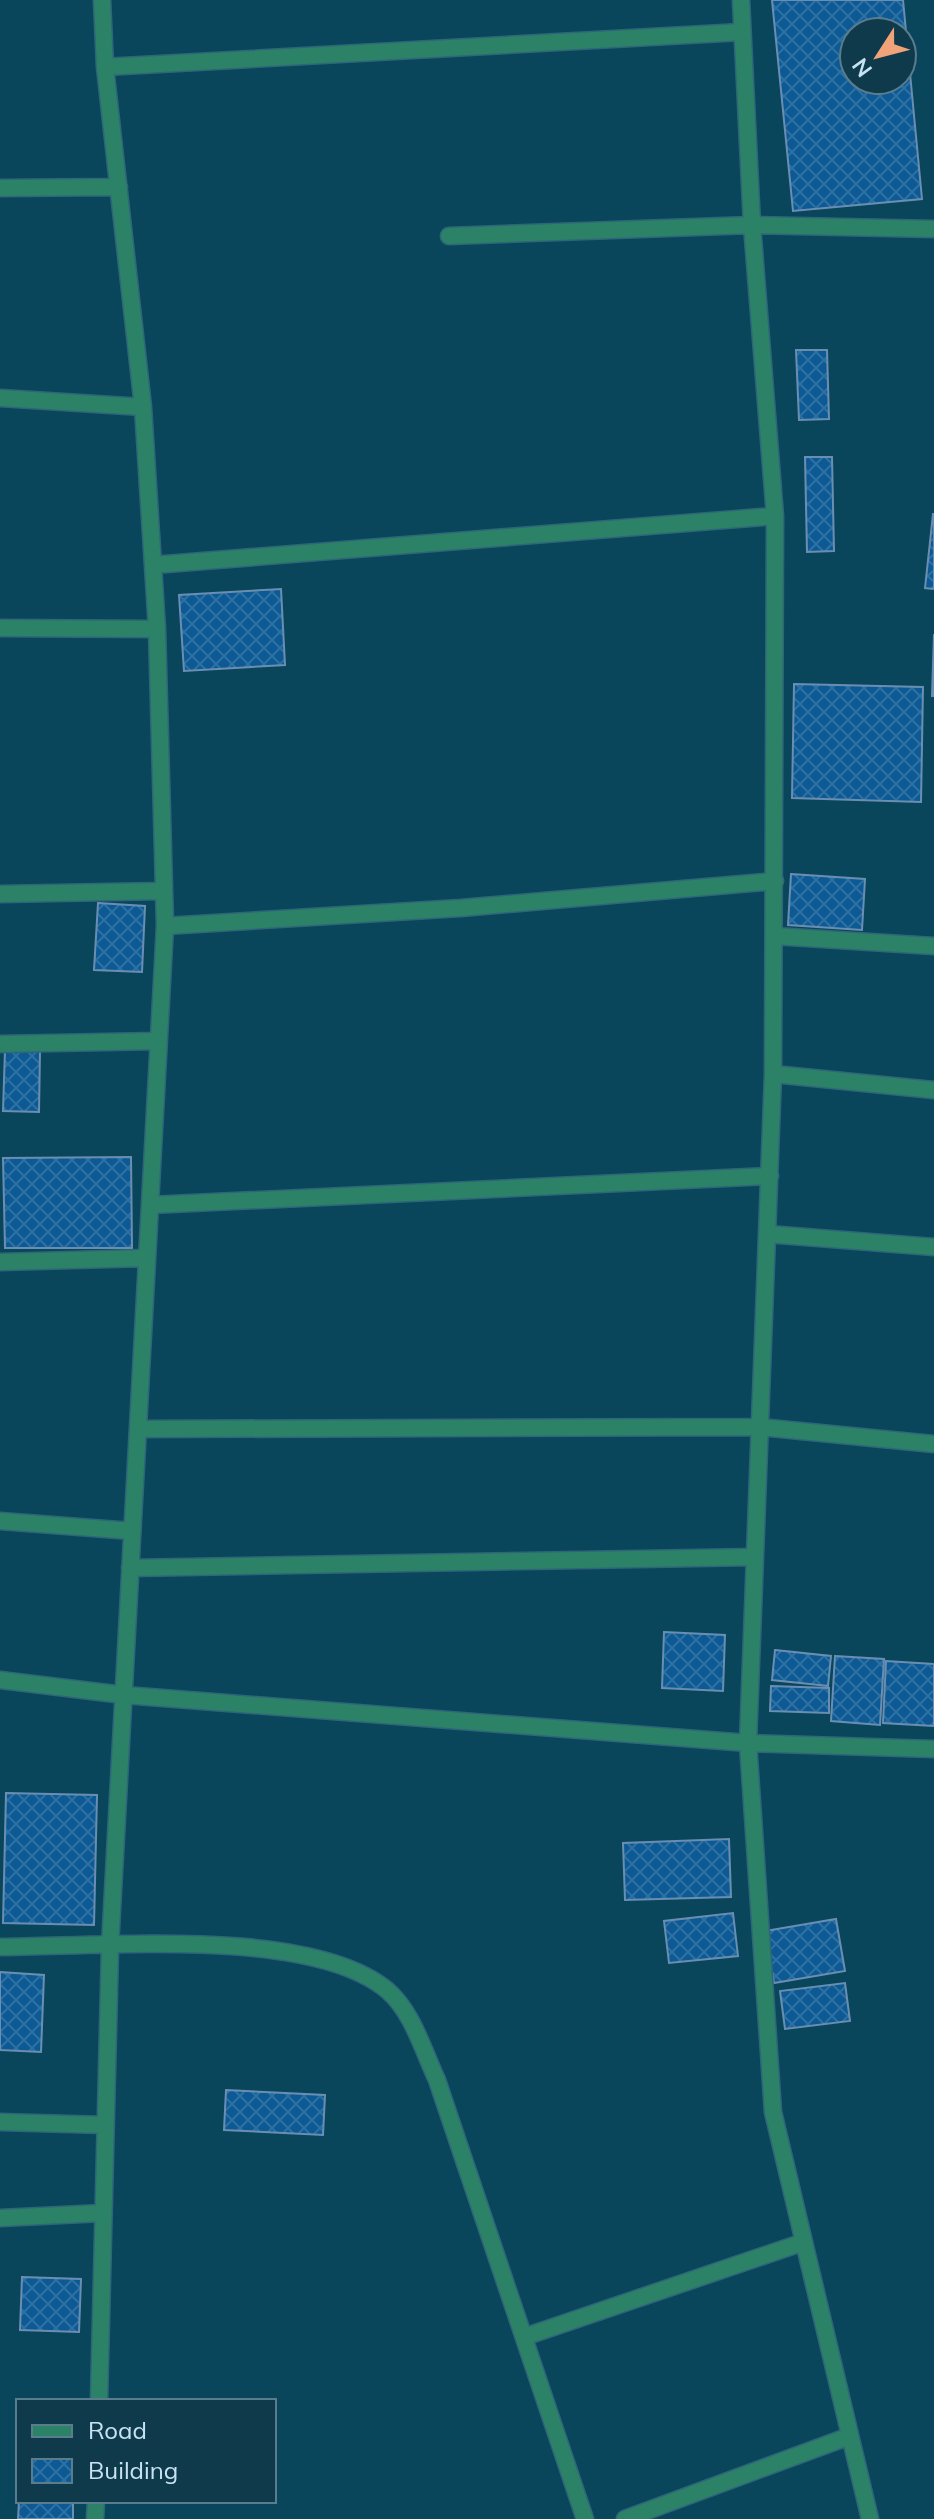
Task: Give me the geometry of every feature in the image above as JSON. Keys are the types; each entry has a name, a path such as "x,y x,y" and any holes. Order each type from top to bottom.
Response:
{"street":[{"path":"99,2399 110,1947 165,926 157,629 143,407 105,67 102,0"},
{"path":"741,0 752,225 775,516 773,1074 748,1743 773,2112 870,2519"},
{"path":"105,67 742,32"},
{"path":"0,188 119,187"},
{"path":"449,236 752,225 934,229"},
{"path":"0,398 143,407"},
{"path":"153,565 775,516"},
{"path":"0,628 157,629"},
{"path":"165,926 461,908 775,881"},
{"path":"0,894 164,891"},
{"path":"774,936 934,946"},
{"path":"0,1044 158,1041"},
{"path":"773,1074 934,1090"},
{"path":"150,1205 770,1176"},
{"path":"767,1234 934,1247"},
{"path":"0,1262 147,1258"},
{"path":"138,1429 760,1427 934,1444"},
{"path":"0,1521 132,1531"},
{"path":"130,1568 755,1557"},
{"path":"0,1680 124,1695 748,1743 934,1749"},
{"path":"0,1947 249,1946 307,1955 356,1969 389,1991 409,2017 437,2080 585,2519"},
{"path":"0,2122 105,2125"},
{"path":"0,2218 103,2213"},
{"path":"524,2337 804,2242"},
{"path":"625,2519 850,2436"}],"building":[{"path":"772,0 903,0 905,16 838,16 838,96 912,96 922,199 793,211"},
{"path":"796,350 827,350 829,419 799,420"},
{"path":"805,457 832,457 834,551 807,552"},
{"path":"934,514 934,589 925,588"},
{"path":"281,589 285,665 184,671 179,595"},
{"path":"934,634 934,696 932,696"},
{"path":"794,684 923,687 921,802 792,798"},
{"path":"791,874 865,879 862,930 788,925"},
{"path":"98,903 145,906 142,972 94,970"},
{"path":"5,1050 40,1051 39,1112 3,1111"},
{"path":"131,1157 132,1248 5,1248 3,1158"},
{"path":"664,1632 725,1635 723,1691 662,1688"},
{"path":"775,1650 831,1656 828,1686 772,1680"},
{"path":"835,1656 884,1659 880,1725 831,1721"},
{"path":"886,1661 934,1664 934,1726 883,1723"},
{"path":"771,1686 829,1688 829,1713 770,1711"},
{"path":"6,1793 97,1795 94,1925 3,1923"},
{"path":"729,1839 731,1897 625,1900 623,1843"},
{"path":"733,1913 738,1956 669,1963 664,1921"},
{"path":"836,1919 845,1971 774,1983 765,1931"},
{"path":"0,1972 44,1975 41,2052 0,2050"},
{"path":"845,1983 850,2021 785,2029 780,1991"},
{"path":"226,2090 325,2095 323,2135 224,2130"},
{"path":"22,2277 81,2279 79,2332 20,2330"},
{"path":"19,2503 73,2503 73,2519 18,2519"}]}
